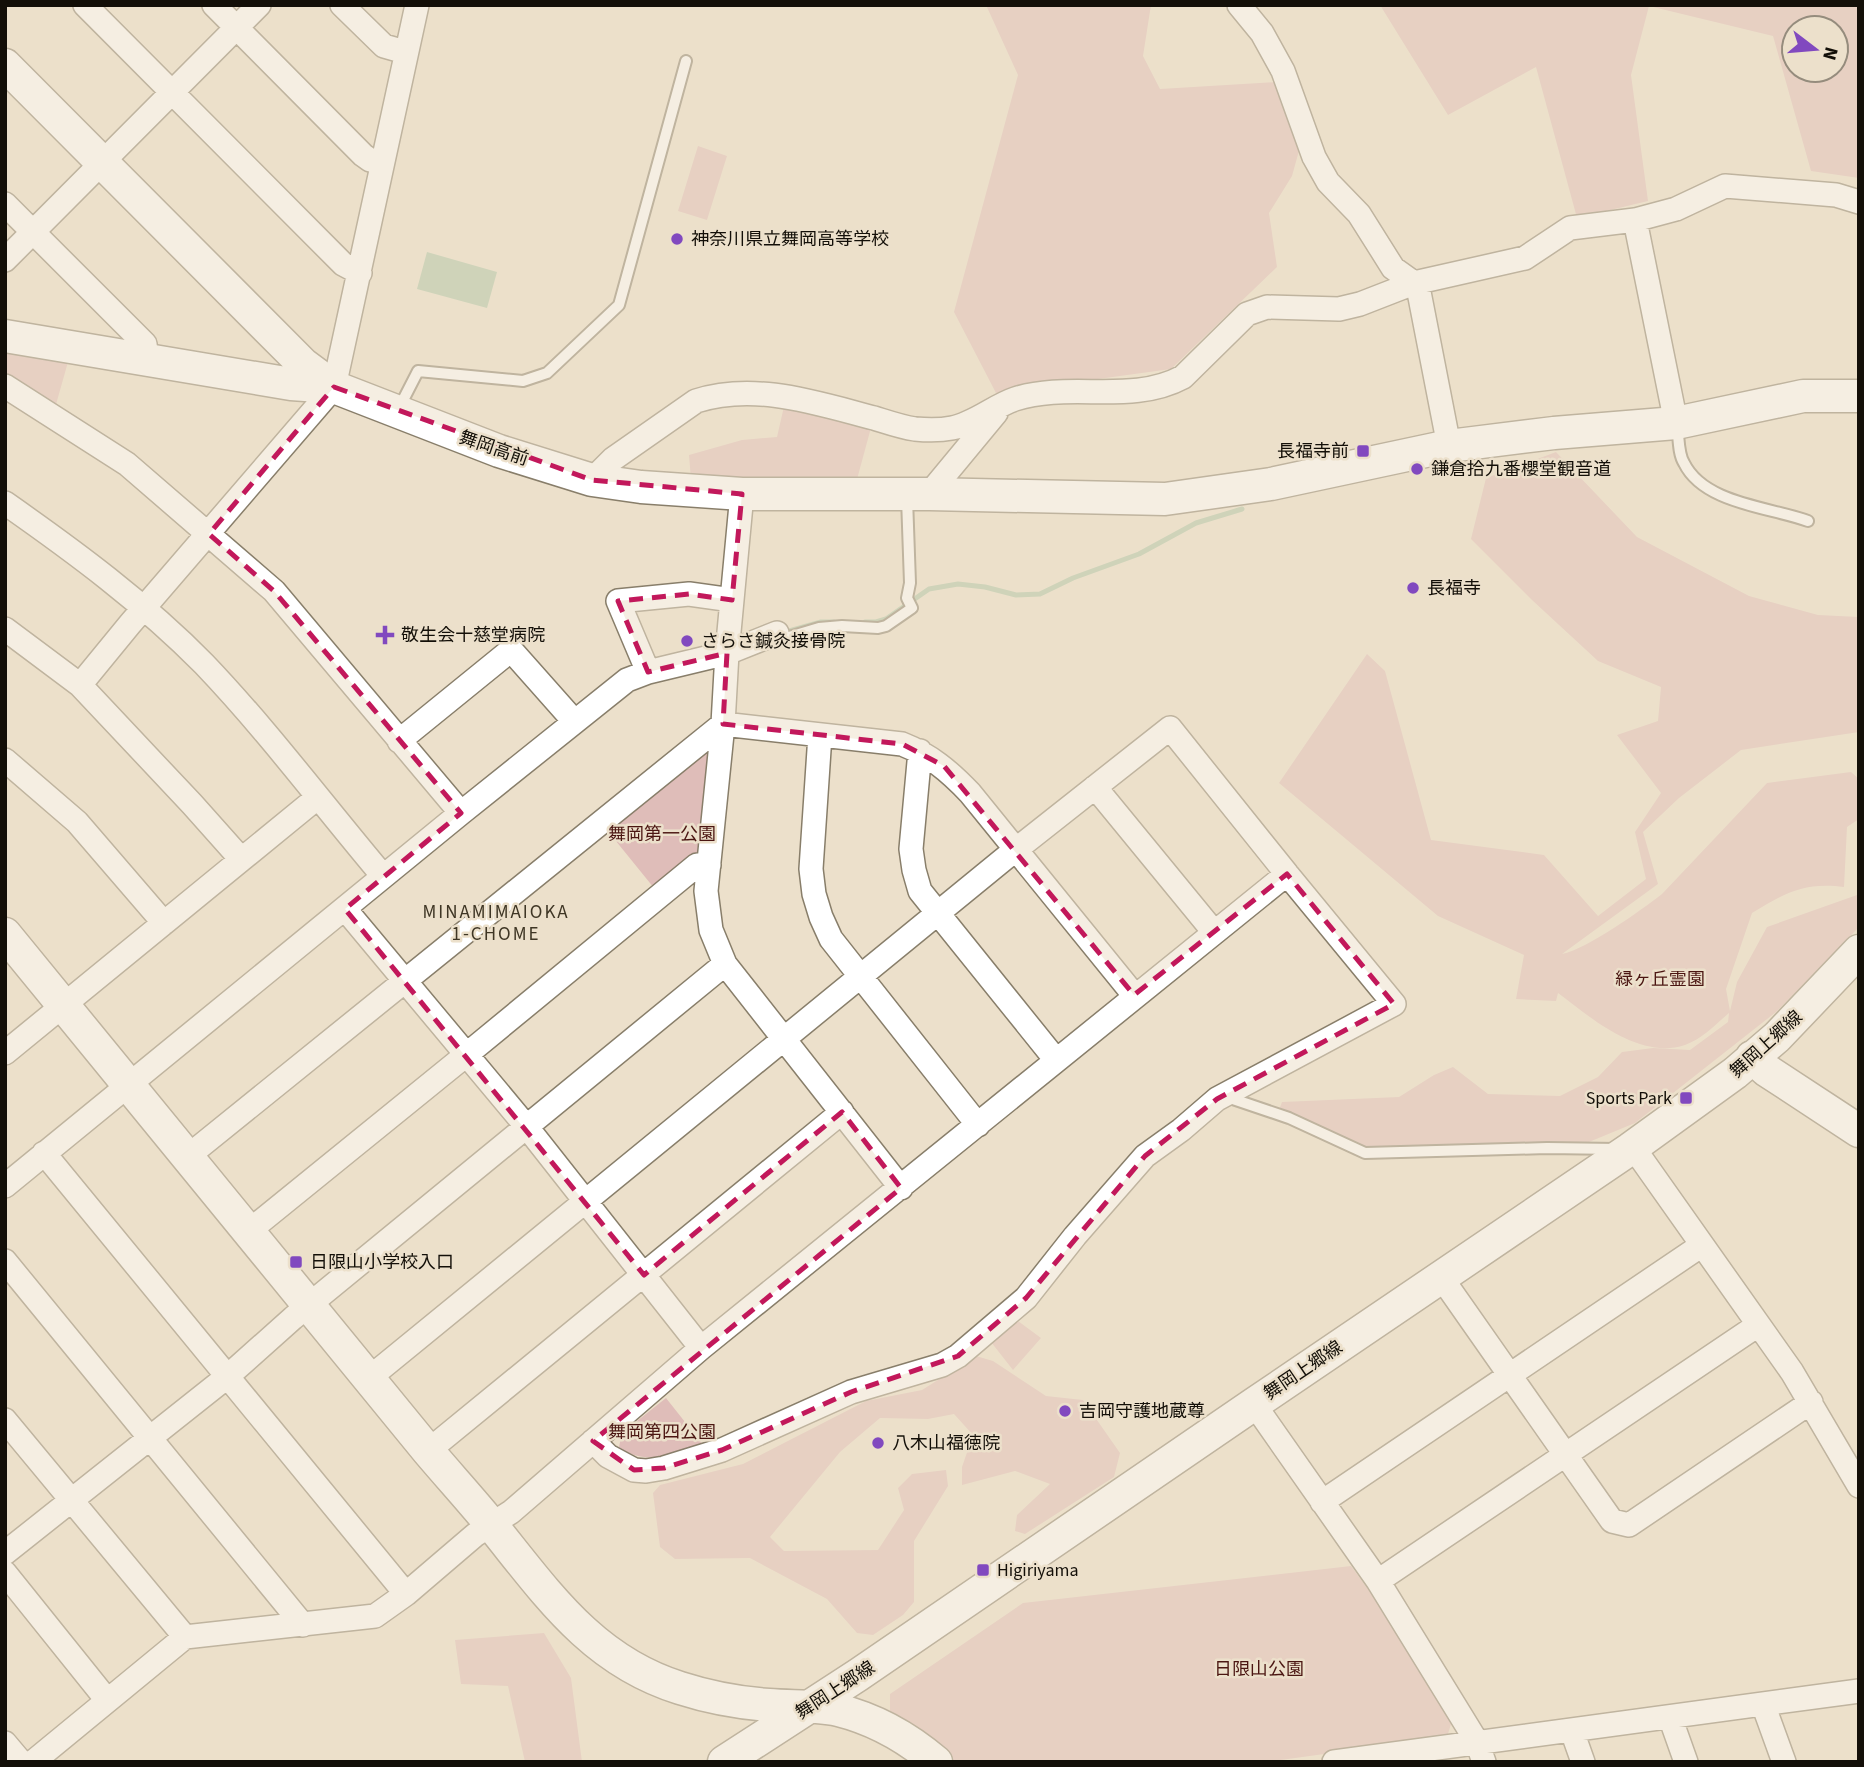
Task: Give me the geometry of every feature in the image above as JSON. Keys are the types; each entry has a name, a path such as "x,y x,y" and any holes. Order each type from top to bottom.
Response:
{"street":[{"path":"85,5 343,264 359,273"},
{"path":"214,5 363,155 370,160 382,162"},
{"path":"5,260 259,5"},
{"path":"342,5 384,47 405,52"},
{"path":"80,685 334,387 417,5"},
{"path":"1239,5 1262,33 1283,71 1314,156 1328,181 1359,214 1393,268 1413,283 1419,292 1450,446"},
{"path":"5,65 303,364 334,387"},
{"path":"592,480 613,458 696,401 712,396 738,393 791,397 914,429 953,428 1016,399 1073,390 1134,392 1172,383 1183,377 1247,314 1267,307 1339,309 1413,283 1525,258 1570,228 1635,220 1676,209 1725,186 1836,195 1859,202"},
{"path":"5,204 145,344 147,360"},
{"path":"1635,220 1676,423"},
{"path":"5,336 291,384 334,387"},
{"path":"5,386 127,464 274,591 461,813"},
{"name":"舞岡高前","path":"334,387 499,451 592,480 667,490 742,494 1165,499 1271,484 1450,446 1553,433 1676,423 1803,396 1859,396"},
{"path":"917,494 1002,405"},
{"path":"742,494 706,891 711,930 725,964 901,1188"},
{"path":"5,503 72,550 144,608 202,663 264,729 383,876"},
{"path":"648,671 618,601 689,594 732,600"},
{"path":"5,629 80,685 241,859"},
{"path":"5,1186 627,680 648,671 783,637"},
{"path":"399,741 512,650 574,721"},
{"path":"187,1157 723,724 902,744 920,751 944,766 970,793 1134,996"},
{"path":"368,1379 1015,850 1170,728 1286,874 1394,1003 1223,1096 1144,1156 1026,1298 958,1356 942,1365 851,1392 722,1450 664,1468 634,1470 608,1456 593,1441"},
{"path":"820,735 811,869 821,918 831,939 978,1125"},
{"path":"920,751 911,849 920,891 1055,1060"},
{"path":"5,760 77,822 164,923"},
{"path":"1096,788 1214,932"},
{"path":"5,1053 318,797"},
{"path":"249,1231 696,865 709,865"},
{"path":"33,1762 185,1637 375,1616 406,1594 475,1535 511,1512 701,1349 1286,874"},
{"path":"345,909 526,1126 701,1349"},
{"path":"5,934 562,1613 618,1660 649,1676 680,1688 741,1701 823,1708 856,1716 901,1736 936,1762"},
{"name":"舞岡上郷線","path":"1759,1064 1777,1037 1859,951"},
{"path":"5,1553 228,1376 309,1305 725,964"},
{"name":"舞岡上郷線","path":"724,1762 823,1708 1635,1153 1735,1073 1759,1064 1809,1031 1859,979"},
{"path":"1759,1064 1859,1131"},
{"path":"428,1451 842,1112"},
{"path":"44,1153 406,1594"},
{"path":"1635,1153 1811,1402 1859,1486"},
{"path":"1322,1502 1702,1245"},
{"path":"5,1261 303,1625"},
{"path":"1446,1283 1612,1521 1629,1525 1811,1402"},
{"path":"1378,1581 1758,1325"},
{"path":"1258,1410 1378,1581 1480,1752"},
{"path":"5,1420 185,1637"},
{"path":"5,1573 107,1700"},
{"path":"1334,1762 1480,1752 1572,1731 1763,1704 1857,1696"},
{"path":"1763,1704 1784,1762"},
{"name":"舞岡上郷線","path":"760,1762 823,1708"},
{"path":"1670,1717 1686,1762"},
{"path":"1572,1731 1583,1762"},
{"path":"5,1743 21,1762"}],"lane":[{"path":"397,412 418,371 523,381 547,373 619,305 686,61"},
{"path":"1676,423 1683,463 1698,481 1714,493 1808,521"},
{"path":"783,637 819,628 878,628 886,626 912,608 907,598 917,494"},
{"path":"1223,1096 1289,1118 1366,1153 1547,1148 1635,1153"}],"highlighted area":[{"path":"334,387 592,480 742,494 732,600 689,594 618,601 648,672 727,653 723,724 902,744 944,766 1134,995 1287,874 1394,1004 1217,1099 1145,1156 1026,1298 958,1356 851,1392 722,1450 664,1468 634,1470 593,1441 901,1188 842,1112 644,1275 345,909 461,813 274,591 209,534"}],"green space":[{"path":"986,5 1151,5 1143,56 1160,89 1278,82 1302,140 1292,176 1269,213 1277,267 1171,369 996,393 954,312 1018,75"},
{"path":"1380,5 1859,5 1859,178 1811,171 1787,84 1850,84 1850,14 1780,14 1780,61 1773,36 1649,6 1631,75 1648,201 1577,218 1536,67 1448,115"},
{"path":"698,146 727,156 707,220 678,211"},
{"path":"5,344 68,362 55,408 5,380"},
{"path":"785,402 872,424 856,483 691,480 689,455 742,440 777,437"},
{"name":"緑ヶ丘霊園","path":"1556,452 1637,537 1749,596 1818,615 1859,617 1859,732 1741,750 1679,798 1643,832 1658,884 1562,954 1599,937 1662,894 1767,783 1851,772 1859,779 1859,819 1847,827 1844,887 1817,886 1795,891 1752,913 1726,989 1730,1011 1737,982 1767,927 1857,895 1859,927 1776,1012 1635,1123 1589,1142 1366,1150 1279,1110 1282,1102 1399,1097 1434,1075 1453,1067 1488,1094 1560,1096 1598,1077 1622,1052 1653,1048 1690,1050 1728,1022 1729,1013 1697,1039 1685,1045 1650,1047 1617,1034 1558,993 1556,1001 1516,999 1524,955 1438,916 1279,783 1367,654 1385,671 1431,840 1544,855 1598,916 1646,879 1635,832 1661,793 1617,735 1658,721 1661,687 1598,661 1471,539 1486,478"},
{"name":"舞岡第一公園","path":"711,746 699,851 654,888 607,830"},
{"path":"1018,1321 1041,1338 1013,1370 991,1342"},
{"path":"976,1356 993,1361 1046,1396 1083,1400 1120,1453 1114,1477 1025,1534 1015,1531 1017,1515 1050,1484 1015,1471 962,1485 962,1467 973,1435 954,1414 928,1419 880,1418 840,1452 770,1537 784,1551 878,1550 904,1510 898,1488 912,1474 946,1470 948,1486 914,1541 914,1602 903,1615 873,1635 857,1633 827,1599 750,1558 675,1559 660,1547 653,1493 660,1485 743,1464 866,1401 922,1390"},
{"name":"舞岡第四公園","path":"666,1398 704,1446 660,1457 639,1456 619,1447 622,1433"},
{"name":"日限山公園","path":"1351,1566 1403,1637 1451,1724 1447,1737 1267,1762 951,1762 945,1754 890,1714 890,1694 1023,1603"},
{"path":"544,1633 571,1678 582,1762 525,1762 508,1686 461,1684 455,1640"}],"shaded area":[{"path":"427,252 497,272 487,308 417,289"}],"waterway":[{"path":"865,622 886,619 929,589 958,584 1016,595 1040,594 1073,578 1139,554 1196,523 1242,509"},
{"path":"782,633 821,622 834,622"}],"place":[{"name":"神奈川県立舞岡高等学校","path":"677,239"},
{"name":"長福寺前","path":"1363,451"},
{"name":"鎌倉拾九番櫻堂観音道","path":"1417,469"},
{"name":"長福寺","path":"1413,588"},
{"name":"敬生会十慈堂病院","path":"385,635"},
{"name":"さらさ鍼灸接骨院","path":"687,641"},
{"name":"Sports Park","path":"1686,1098"},
{"name":"日限山小学校入口","path":"296,1262"},
{"name":"吉岡守護地蔵尊","path":"1065,1411"},
{"name":"八木山福徳院","path":"878,1443"},
{"name":"Higiriyama","path":"983,1570"}],"district":[{"name":"MINAMIMAIOKA 1-CHOME","path":"496,922"}]}
